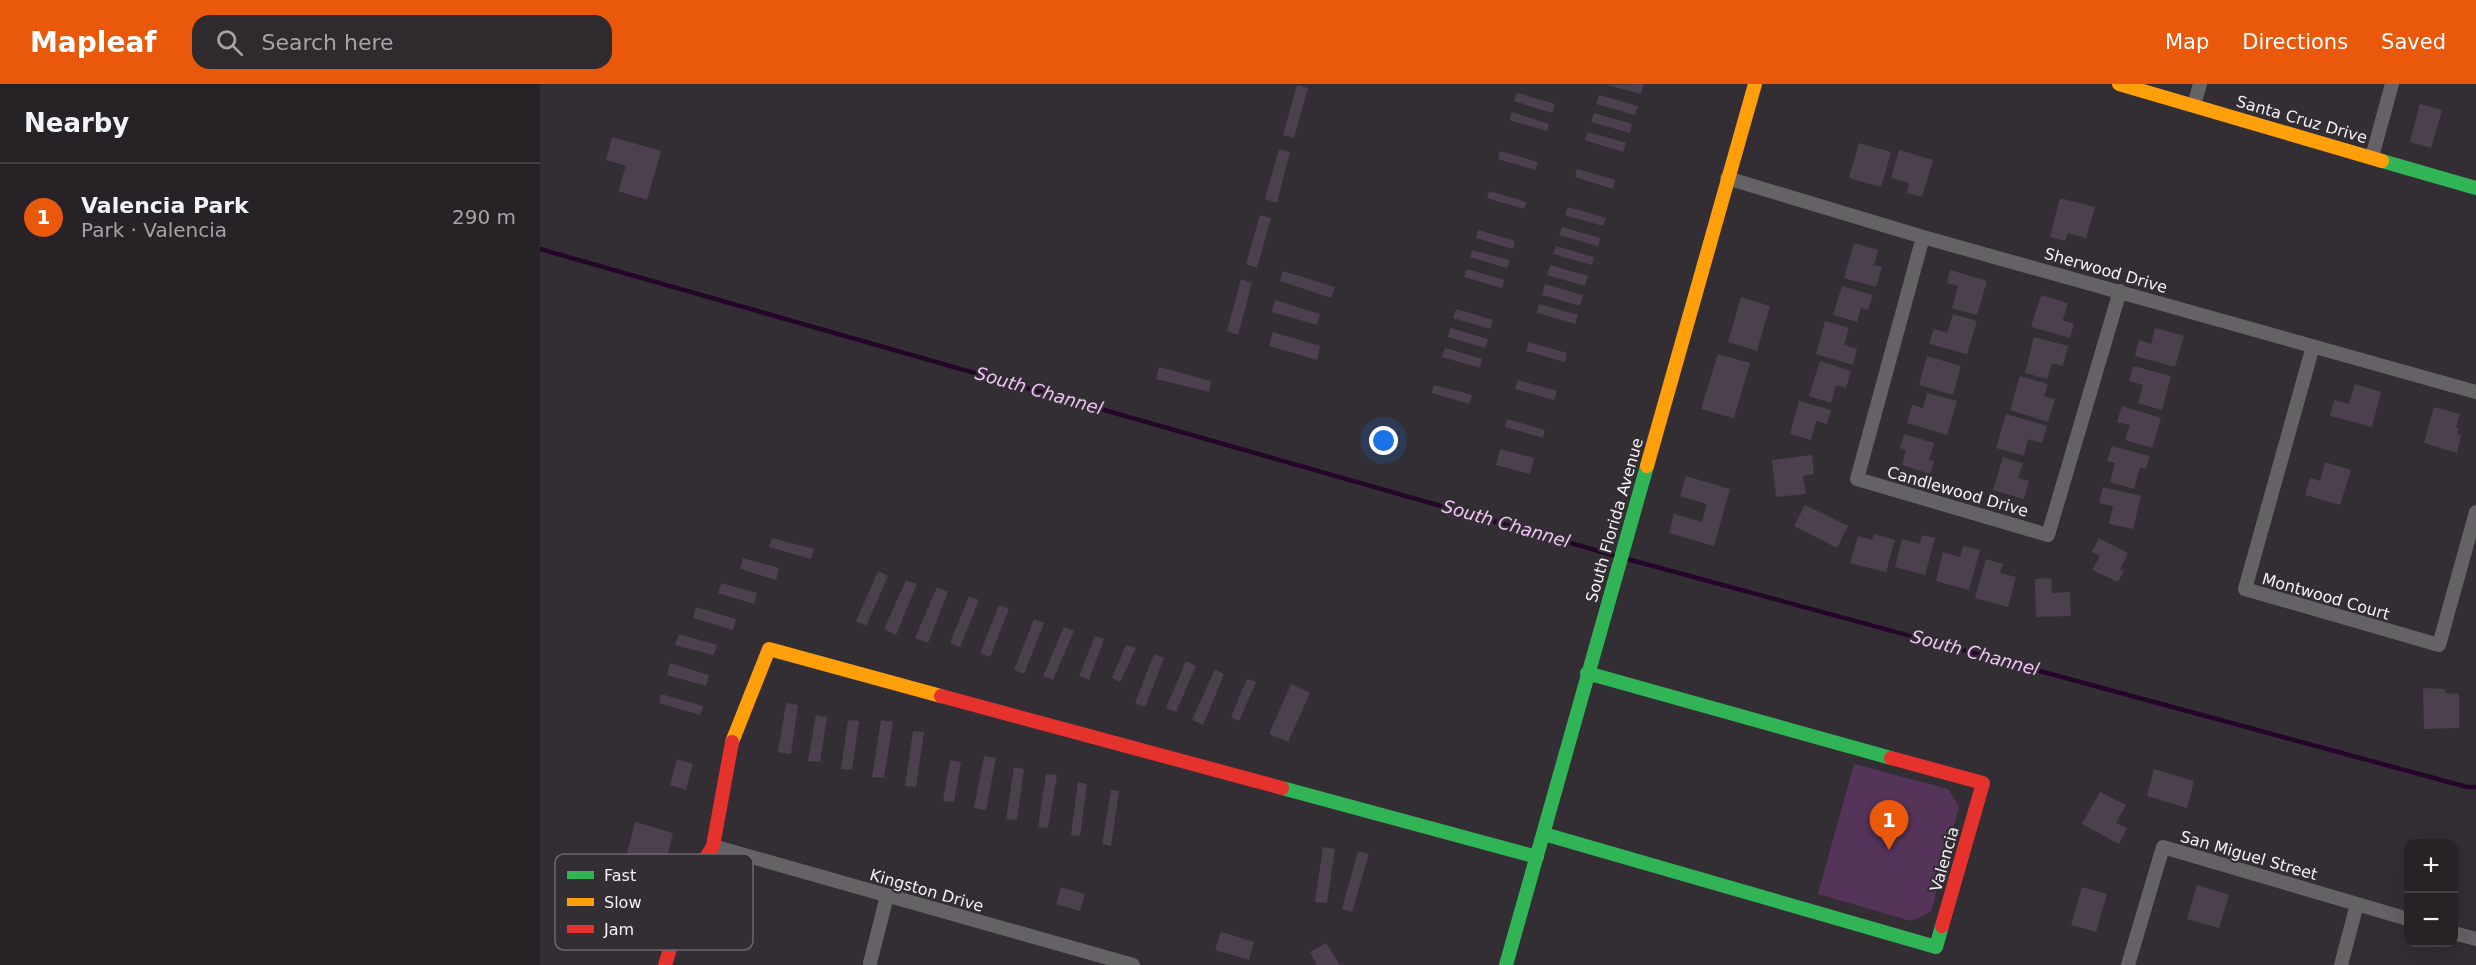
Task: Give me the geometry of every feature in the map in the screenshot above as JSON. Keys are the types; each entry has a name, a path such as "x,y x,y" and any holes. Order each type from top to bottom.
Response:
{"street":[{"name":"South Florida Avenue","path":"1506,965 1755,84"},
{"name":"Santa Cruz Drive","path":"2119,84 2476,188"},
{"path":"2194,105 2200,84"},
{"path":"2372,157 2392,84"},
{"name":"Sherwood Drive","path":"1727,178 1923,237 2476,392"},
{"name":"Candlewood Drive","path":"1923,237 1857,479 2048,535 2120,291"},
{"name":"Montwood Court","path":"2313,346 2245,589 2439,645 2476,512"},
{"path":"709,854 714,846 728,752 769,649 1537,857"},
{"name":"Valencia","path":"1544,834 1936,946 1983,783 1587,674"},
{"name":"Kingston Drive","path":"714,846 742,854"},
{"name":"San Miguel Street","path":"2128,965 2163,847 2404,918"},
{"name":"Kingston Drive","path":"753,857 1132,965"},
{"path":"870,963 887,896"},
{"path":"2341,965 2357,904"},
{"path":"2458,934 2476,939"},
{"path":"665,965 670,950"},
{"path":"1082,965 1086,951"}],"shaded area":[{"path":"1854,764 1948,789 1959,806 1931,912 1911,921 1818,894"}],"building":[{"path":"1297,85 1308,88 1294,138 1283,135"},
{"path":"1607,85 1644,85 1641,94"},
{"path":"1517,93 1555,104 1552,113 1514,101"},
{"path":"1599,95 1638,106 1635,115 1596,104"},
{"path":"2420,104 2442,110 2431,148 2410,142"},
{"path":"1512,112 1549,124 1547,131 1509,120"},
{"path":"1594,113 1632,124 1630,133 1591,122"},
{"path":"1588,132 1626,143 1623,152 1585,140"},
{"path":"612,137 661,151 647,200 618,191 626,166 606,160"},
{"path":"1859,143 1891,152 1881,187 1849,178"},
{"path":"1279,149 1290,152 1277,203 1265,199"},
{"path":"1899,150 1933,160 1922,197 1907,193 1909,183 1891,178"},
{"path":"1500,151 1538,162 1535,170 1498,159"},
{"path":"1577,169 1615,180 1613,189 1575,177"},
{"path":"1489,191 1527,202 1524,209 1487,198"},
{"path":"2060,198 2095,207 2086,238 2068,233 2065,241 2050,237"},
{"path":"1568,207 1606,218 1603,226 1565,215"},
{"path":"1260,215 1271,218 1257,268 1246,264"},
{"path":"1562,227 1600,238 1598,246 1559,235"},
{"path":"1478,230 1515,241 1513,249 1476,238"},
{"path":"1854,243 1878,250 1874,265 1882,267 1876,287 1844,278"},
{"path":"1556,246 1594,257 1592,265 1553,254"},
{"path":"1472,250 1510,260 1507,268 1470,257"},
{"path":"1550,265 1588,276 1585,286 1547,275"},
{"path":"1467,269 1504,280 1502,288 1464,277"},
{"path":"1950,270 1987,281 1977,315 1952,308 1958,286 1947,283"},
{"path":"1283,271 1335,287 1331,298 1280,281"},
{"path":"1241,279 1252,283 1238,335 1227,331"},
{"path":"1545,284 1583,295 1580,306 1542,295"},
{"path":"1842,286 1873,295 1868,310 1861,308 1857,322 1833,315"},
{"path":"2041,295 2068,303 2063,320 2074,324 2070,338 2031,327"},
{"path":"1741,297 1770,306 1757,351 1728,342"},
{"path":"1275,300 1320,314 1317,325 1272,312"},
{"path":"1539,304 1578,315 1575,324 1537,313"},
{"path":"1456,309 1493,320 1490,329 1453,318"},
{"path":"1953,314 1977,321 1967,354 1929,344 1934,329 1947,333"},
{"path":"1825,321 1849,328 1844,345 1857,349 1853,365 1816,354"},
{"path":"1450,328 1488,339 1485,348 1448,337"},
{"path":"2155,328 2184,336 2175,367 2135,356 2139,340 2151,344"},
{"path":"1273,332 1320,346 1317,360 1269,346"},
{"path":"2034,337 2068,346 2063,366 2052,363 2047,379 2025,373"},
{"path":"1529,342 1567,353 1565,362 1526,351"},
{"path":"1445,348 1482,359 1480,368 1442,357"},
{"path":"1718,354 1750,363 1734,418 1701,409"},
{"path":"1927,356 1961,366 1953,395 1919,385"},
{"path":"1820,361 1851,371 1846,388 1836,385 1831,403 1809,396"},
{"path":"2133,366 2171,376 2162,410 2138,403 2143,385 2129,381"},
{"path":"1159,367 1211,381 1209,392 1156,379"},
{"path":"2020,376 2048,384 2044,396 2055,399 2048,422 2010,410"},
{"path":"1518,380 1557,391 1554,400 1515,389"},
{"path":"2355,384 2381,392 2372,427 2330,416 2334,400 2349,404"},
{"path":"1434,385 1472,395 1469,404 1432,393"},
{"path":"1927,393 1957,401 1947,435 1907,423 1912,405 1923,408"},
{"path":"1799,401 1831,410 1827,424 1816,421 1811,440 1790,434"},
{"path":"2122,406 2161,418 2152,448 2125,440 2130,425 2117,422"},
{"path":"2434,407 2460,414 2456,427 2459,428 2457,434 2461,435 2457,453 2424,443"},
{"path":"2006,414 2047,426 2042,443 2028,439 2024,456 1996,448"},
{"path":"1507,419 1545,430 1543,438 1505,427"},
{"path":"1904,434 1934,443 1929,460 1934,461 1930,474 1902,465 1906,450 1900,448"},
{"path":"2112,446 2150,456 2146,469 2140,467 2134,489 2110,482 2115,463 2107,461"},
{"path":"1500,449 1534,458 1530,474 1496,465"},
{"path":"1812,455 1814,474 1803,476 1806,494 1776,497 1772,460"},
{"path":"2003,457 2023,463 2018,478 2029,481 2024,499 1993,490"},
{"path":"2325,462 2351,470 2340,505 2305,495 2310,478 2320,481"},
{"path":"1686,476 1730,489 1714,546 1669,533 1674,514 1702,522 1707,504 1680,496"},
{"path":"2103,487 2141,496 2133,529 2109,524 2113,506 2099,503"},
{"path":"1805,505 1848,526 1837,548 1794,526"},
{"path":"1874,534 1895,540 1886,572 1850,563 1858,536 1872,540"},
{"path":"1922,535 1935,538 1925,575 1895,567 1902,539 1920,544"},
{"path":"772,538 814,549 811,559 769,547"},
{"path":"2099,538 2128,553 2120,569 2124,571 2118,582 2092,570 2100,556 2092,552"},
{"path":"1963,546 1980,550 1969,590 1936,581 1943,552 1960,557"},
{"path":"743,558 779,568 776,580 740,569"},
{"path":"1986,559 2003,564 2000,573 2016,577 2008,607 1975,598"},
{"path":"878,571 888,576 866,626 856,621"},
{"path":"2051,578 2052,593 2070,592 2071,616 2036,617 2035,579"},
{"path":"906,580 917,584 896,635 884,629"},
{"path":"721,583 757,593 754,604 718,593"},
{"path":"937,587 948,592 928,643 915,638"},
{"path":"969,596 979,600 960,647 950,643"},
{"path":"999,605 1009,609 990,657 980,653"},
{"path":"696,607 736,619 733,630 693,618"},
{"path":"1034,619 1044,623 1024,674 1014,670"},
{"path":"1064,627 1074,631 1053,680 1043,676"},
{"path":"679,634 717,645 714,655 675,645"},
{"path":"1095,636 1104,639 1089,680 1079,676"},
{"path":"1126,645 1136,648 1120,682 1112,678"},
{"path":"1154,654 1164,658 1145,707 1135,703"},
{"path":"1186,661 1196,666 1176,712 1166,708"},
{"path":"670,663 709,675 706,686 667,675"},
{"path":"1215,669 1224,674 1203,725 1192,720"},
{"path":"1247,679 1256,682 1239,721 1231,717"},
{"path":"1291,684 1310,693 1288,742 1269,734"},
{"path":"2423,688 2445,689 2445,693 2459,694 2459,728 2424,729"},
{"path":"661,694 703,706 700,715 659,703"},
{"path":"786,703 798,705 791,754 778,752"},
{"path":"816,715 827,717 820,762 808,761"},
{"path":"848,720 859,721 852,770 841,769"},
{"path":"881,720 893,722 884,778 872,777"},
{"path":"913,731 924,732 916,787 905,786"},
{"path":"984,756 996,758 986,810 974,808"},
{"path":"677,759 693,764 686,790 670,785"},
{"path":"950,760 961,762 954,802 943,801"},
{"path":"1014,767 1024,769 1017,820 1006,819"},
{"path":"2154,769 2194,781 2187,808 2147,796"},
{"path":"1046,774 1057,775 1048,828 1038,827"},
{"path":"1078,782 1087,784 1080,836 1071,835"},
{"path":"1111,790 1119,791 1111,846 1102,844"},
{"path":"2100,792 2126,805 2116,823 2127,828 2119,844 2082,824"},
{"path":"635,822 673,833 668,854 627,854"},
{"path":"1323,847 1335,849 1327,903 1315,902"},
{"path":"1358,851 1369,854 1352,912 1342,909"},
{"path":"2197,885 2229,895 2219,928 2187,919"},
{"path":"1061,887 1085,894 1080,911 1056,904"},
{"path":"2082,887 2107,894 2096,932 2071,925"},
{"path":"1221,932 1254,942 1249,960 1215,950"},
{"path":"1326,943 1340,965 1317,965 1310,952"}],"waterway":[{"name":"South Channel","path":"540,249 1616,556"},
{"name":"South Channel","path":"1627,559 2467,787 2476,787"}],"traffic: fast":[{"path":"2382,161 2476,188"},
{"path":"1506,965 1647,466"},
{"path":"1587,673 1891,758"},
{"path":"1282,788 1537,857"},
{"path":"1544,834 1936,947 1942,926"}],"traffic: slow":[{"path":"1647,466 1755,84"},
{"path":"2119,84 2382,161"},
{"path":"732,742 769,649 941,696"}],"traffic: jam":[{"path":"941,696 1282,788"},
{"path":"708,854 713,846 732,742"},
{"path":"1891,758 1983,783 1942,926"},
{"path":"665,965 670,950"}],"place":[{"name":"Valencia Park","path":"1889,850"}]}
